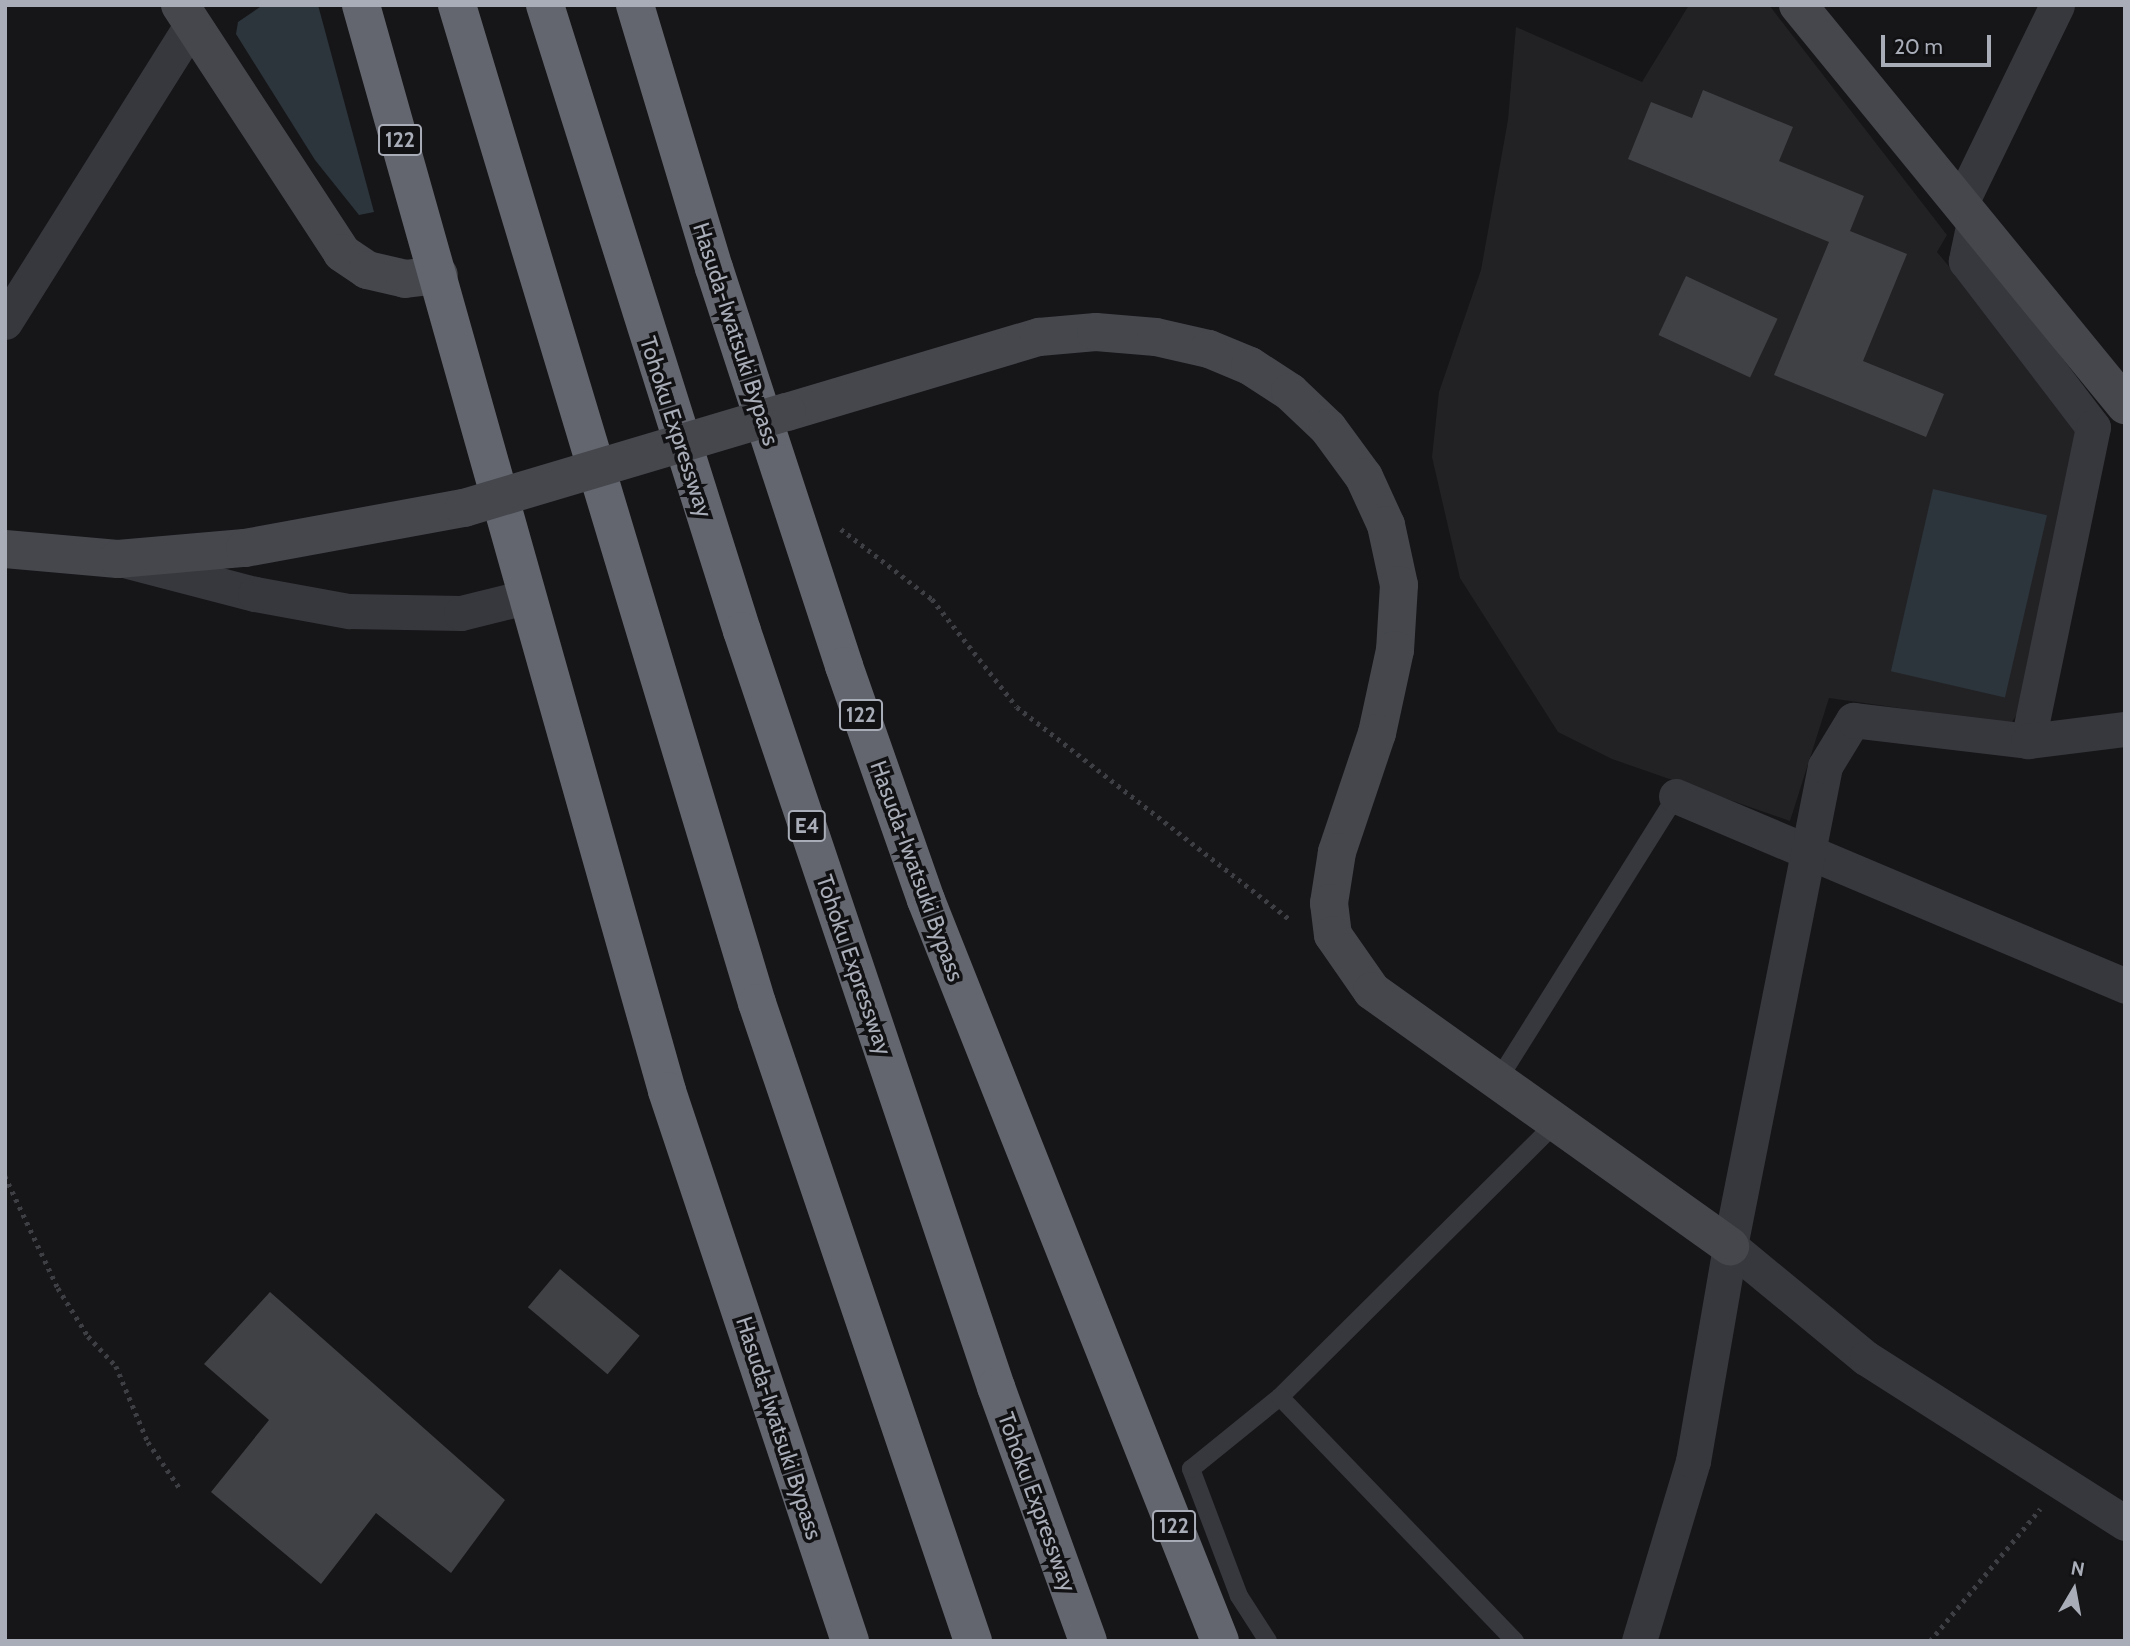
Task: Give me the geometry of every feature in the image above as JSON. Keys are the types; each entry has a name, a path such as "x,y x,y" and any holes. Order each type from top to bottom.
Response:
{"highway":[{"name":"Hasuda-Iwatsuki Bypass","path":"360,5 439,275 526,597 667,1091 850,1641"},
{"path":"457,5 757,1003 974,1641"},
{"name":"Tohoku Expressway","path":"545,5 742,631 996,1387 1088,1641"},
{"name":"Hasuda-Iwatsuki Bypass","path":"635,5 718,281 917,874 1220,1641"}],"street":[{"path":"1798,5 2125,405"},
{"path":"2028,741 2092,427 1966,261 1967,213 2057,5"},
{"path":"5,322 186,11 342,253 367,270 405,279 439,275"},
{"path":"118,559 245,548 464,508 1039,337 1096,332 1156,337 1209,349 1250,366 1309,410 1364,477 1386,525 1399,584 1395,650 1377,733 1337,852 1329,903 1333,935 1372,991 1730,1246 1866,1358 2125,1523"},
{"path":"5,549 118,559 255,594 349,611 461,613 526,597"},
{"path":"1639,1641 1693,1461 1730,1246 1825,766 1853,720 2028,741 2125,729"},
{"path":"1676,796 1808,855 2125,986"}],"lane":[{"path":"1498,1080 1676,796"},
{"path":"1268,1641 1239,1596 1191,1469 1280,1397 1558,1122"},
{"path":"1280,1397 1515,1641"}],"path":[{"path":"839,528 932,599 1017,707 1299,926"},
{"path":"5,1176 58,1288 88,1336 116,1366 148,1442 181,1490"},
{"path":"1930,1641 2061,1484"}],"shaded area":[{"path":"263,5 318,5 374,212 359,215 315,160 236,34 238,22"},
{"path":"1689,5 1769,5 1947,235 1937,252 2069,411 2079,437 2021,707 2011,724 1829,698 1790,821 1612,759 1558,732 1460,578 1432,457 1439,392 1481,270 1508,120 1516,27 1642,82"},
{"path":"1933,489 2047,515 2005,698 1891,671"}],"building":[{"path":"1703,90 1793,127 1779,161 1864,196 1850,231 1907,254 1863,361 1944,394 1926,437 1774,375 1829,242 1628,159 1651,102 1692,118"},
{"path":"1686,276 1778,319 1750,378 1659,335"},
{"path":"560,1269 640,1336 608,1374 528,1307"},
{"path":"270,1292 505,1500 451,1573 376,1513 321,1584 211,1492 269,1420 204,1364"}]}
